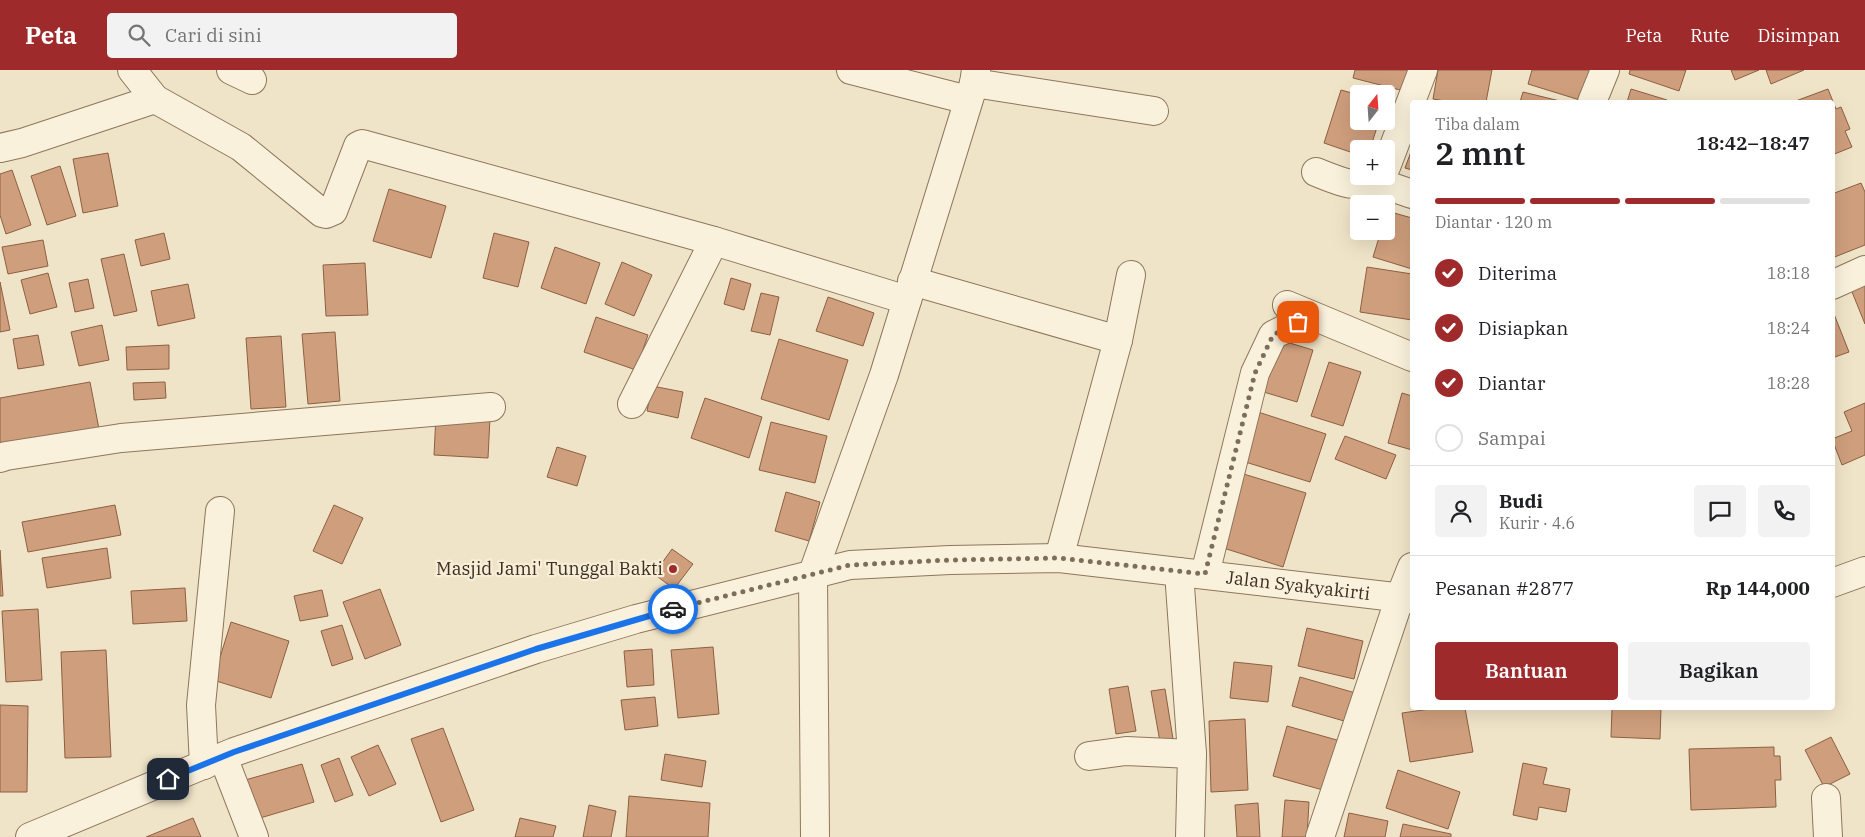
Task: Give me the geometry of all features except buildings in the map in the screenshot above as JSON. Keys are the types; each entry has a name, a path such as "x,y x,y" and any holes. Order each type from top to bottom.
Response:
{"street":[{"path":"132,70 155,99 241,146 322,213 326,214 333,211 358,146 362,144 714,241 910,291 1118,340"},
{"path":"851,70 973,84 1154,111"},
{"path":"1412,100 1423,70"},
{"path":"1593,100 1605,70"},
{"path":"816,837 813,573 884,375 973,84"},
{"path":"0,148 22,143 155,99"},
{"path":"1395,144 1410,104"},
{"path":"1316,172 1350,183"},
{"path":"1395,183 1410,193"},
{"path":"632,404 714,241"},
{"path":"1835,284 1865,270"},
{"path":"1059,558 1118,340 1131,275"},
{"path":"1205,574 1255,373 1273,335 1299,310 1410,356"},
{"path":"0,458 121,438 491,407"},
{"path":"220,511 201,704 214,761 254,837"},
{"name":"Jalan Syakyakirti","path":"30,837 214,761 536,649 636,619 850,565 950,560 1059,558 1406,598"},
{"path":"1835,581 1865,571"},
{"path":"1178,572 1192,754 1190,837"},
{"path":"1320,837 1406,598 1410,578"},
{"path":"1089,756 1126,751 1192,754"},
{"path":"1826,798 1828,837"}],"way so far":[{"path":"673,609 850,565 950,560 1059,558 1205,574 1255,373 1273,335 1298,322"}],"place":[{"name":"Masjid Jami' Tunggal Bakti","path":"673,569"}],"route":[{"path":"168,779 234,752 536,649 673,609"}]}
